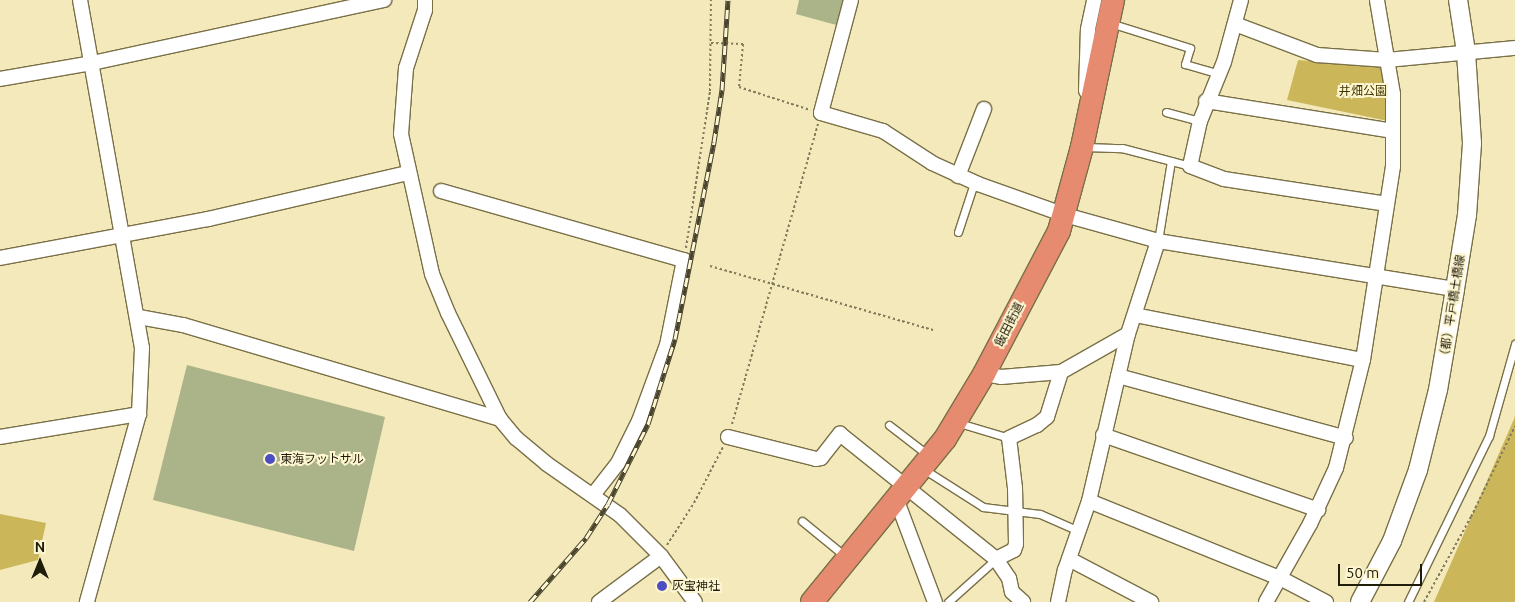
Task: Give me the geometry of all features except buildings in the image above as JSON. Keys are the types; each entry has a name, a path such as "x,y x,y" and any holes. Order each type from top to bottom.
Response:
{"highway":[{"name":"飯田街道","path":"812,602 903,494 956,422 984,374 1065,215 1082,147 1086,115 1113,0"}],"street":[{"path":"80,0 139,317 143,380 139,414 86,602"},
{"path":"0,79 92,62 384,0"},
{"path":"425,0 425,10 406,68 401,108 401,134 408,173 432,274 500,419 516,438 547,464 594,494 661,556 694,602"},
{"path":"851,0 821,113 883,131 958,176 974,183 1065,215 1158,241 1455,289"},
{"path":"1086,115 1088,30 1094,0"},
{"path":"1241,0 1224,62 1217,73 1206,101 1190,166 1224,179 1388,204"},
{"path":"1266,602 1318,510 1346,438 1363,360 1388,204 1394,131 1393,94 1377,0"},
{"name":"（都）平戸橋土橋線","path":"1360,602 1392,541 1420,463 1438,390 1455,289 1472,175 1466,52 1458,0"},
{"path":"1235,24 1317,54 1387,60 1515,48"},
{"path":"1206,101 1394,131"},
{"path":"958,176 984,109"},
{"path":"0,258 123,236 408,173"},
{"path":"441,192 684,260 667,345 639,421 618,463 594,494"},
{"path":"1058,602 1069,559 1089,501 1128,334 1136,315 1158,241"},
{"path":"1136,315 1363,360"},
{"path":"139,317 183,325 500,419"},
{"path":"984,374 1001,377 1060,372 1128,334"},
{"path":"996,559 1014,550 1016,511 1009,438 1037,426 1048,417 1060,372"},
{"path":"1118,376 1346,438"},
{"path":"0,437 139,414"},
{"path":"728,437 816,459 821,458 840,434 903,494 996,559 1009,578 1012,592 1023,602"},
{"path":"1103,435 1318,510"},
{"path":"903,494 935,602"},
{"path":"1089,501 1280,578 1326,602"},
{"path":"599,602 661,556"},
{"path":"1069,559 1129,597 1151,602"}],"lane":[{"path":"1107,22 1190,48 1185,64 1217,73"},
{"path":"1166,112 1200,121"},
{"path":"1082,147 1122,148 1190,166"},
{"path":"1158,241 1170,161"},
{"path":"958,232 974,183"},
{"path":"1408,602 1489,436 1515,344"},
{"path":"956,422 1009,438"},
{"path":"889,425 927,463 983,507 1040,514 1080,531"},
{"path":"802,521 848,558"},
{"path":"948,602 996,559"}],"path":[{"path":"684,260 705,128 711,43 711,0"},
{"path":"711,43 742,44 739,87 821,113 771,286"},
{"path":"710,266 771,286 933,330"},
{"path":"1424,602 1471,517 1515,426"}],"green space":[{"name":"井畑公園","path":"1298,60 1387,68 1388,121 1287,100"},
{"path":"1515,415 1515,602 1434,602 1514,419"},
{"path":"0,514 46,523 38,560 0,570"}],"railway":[{"path":"530,602 586,538 608,504 648,424 675,339 714,142 722,90 728,0"}],"place":[{"name":"東海フットサル","path":"270,459"},
{"name":"灰宝神社","path":"662,586"}]}
